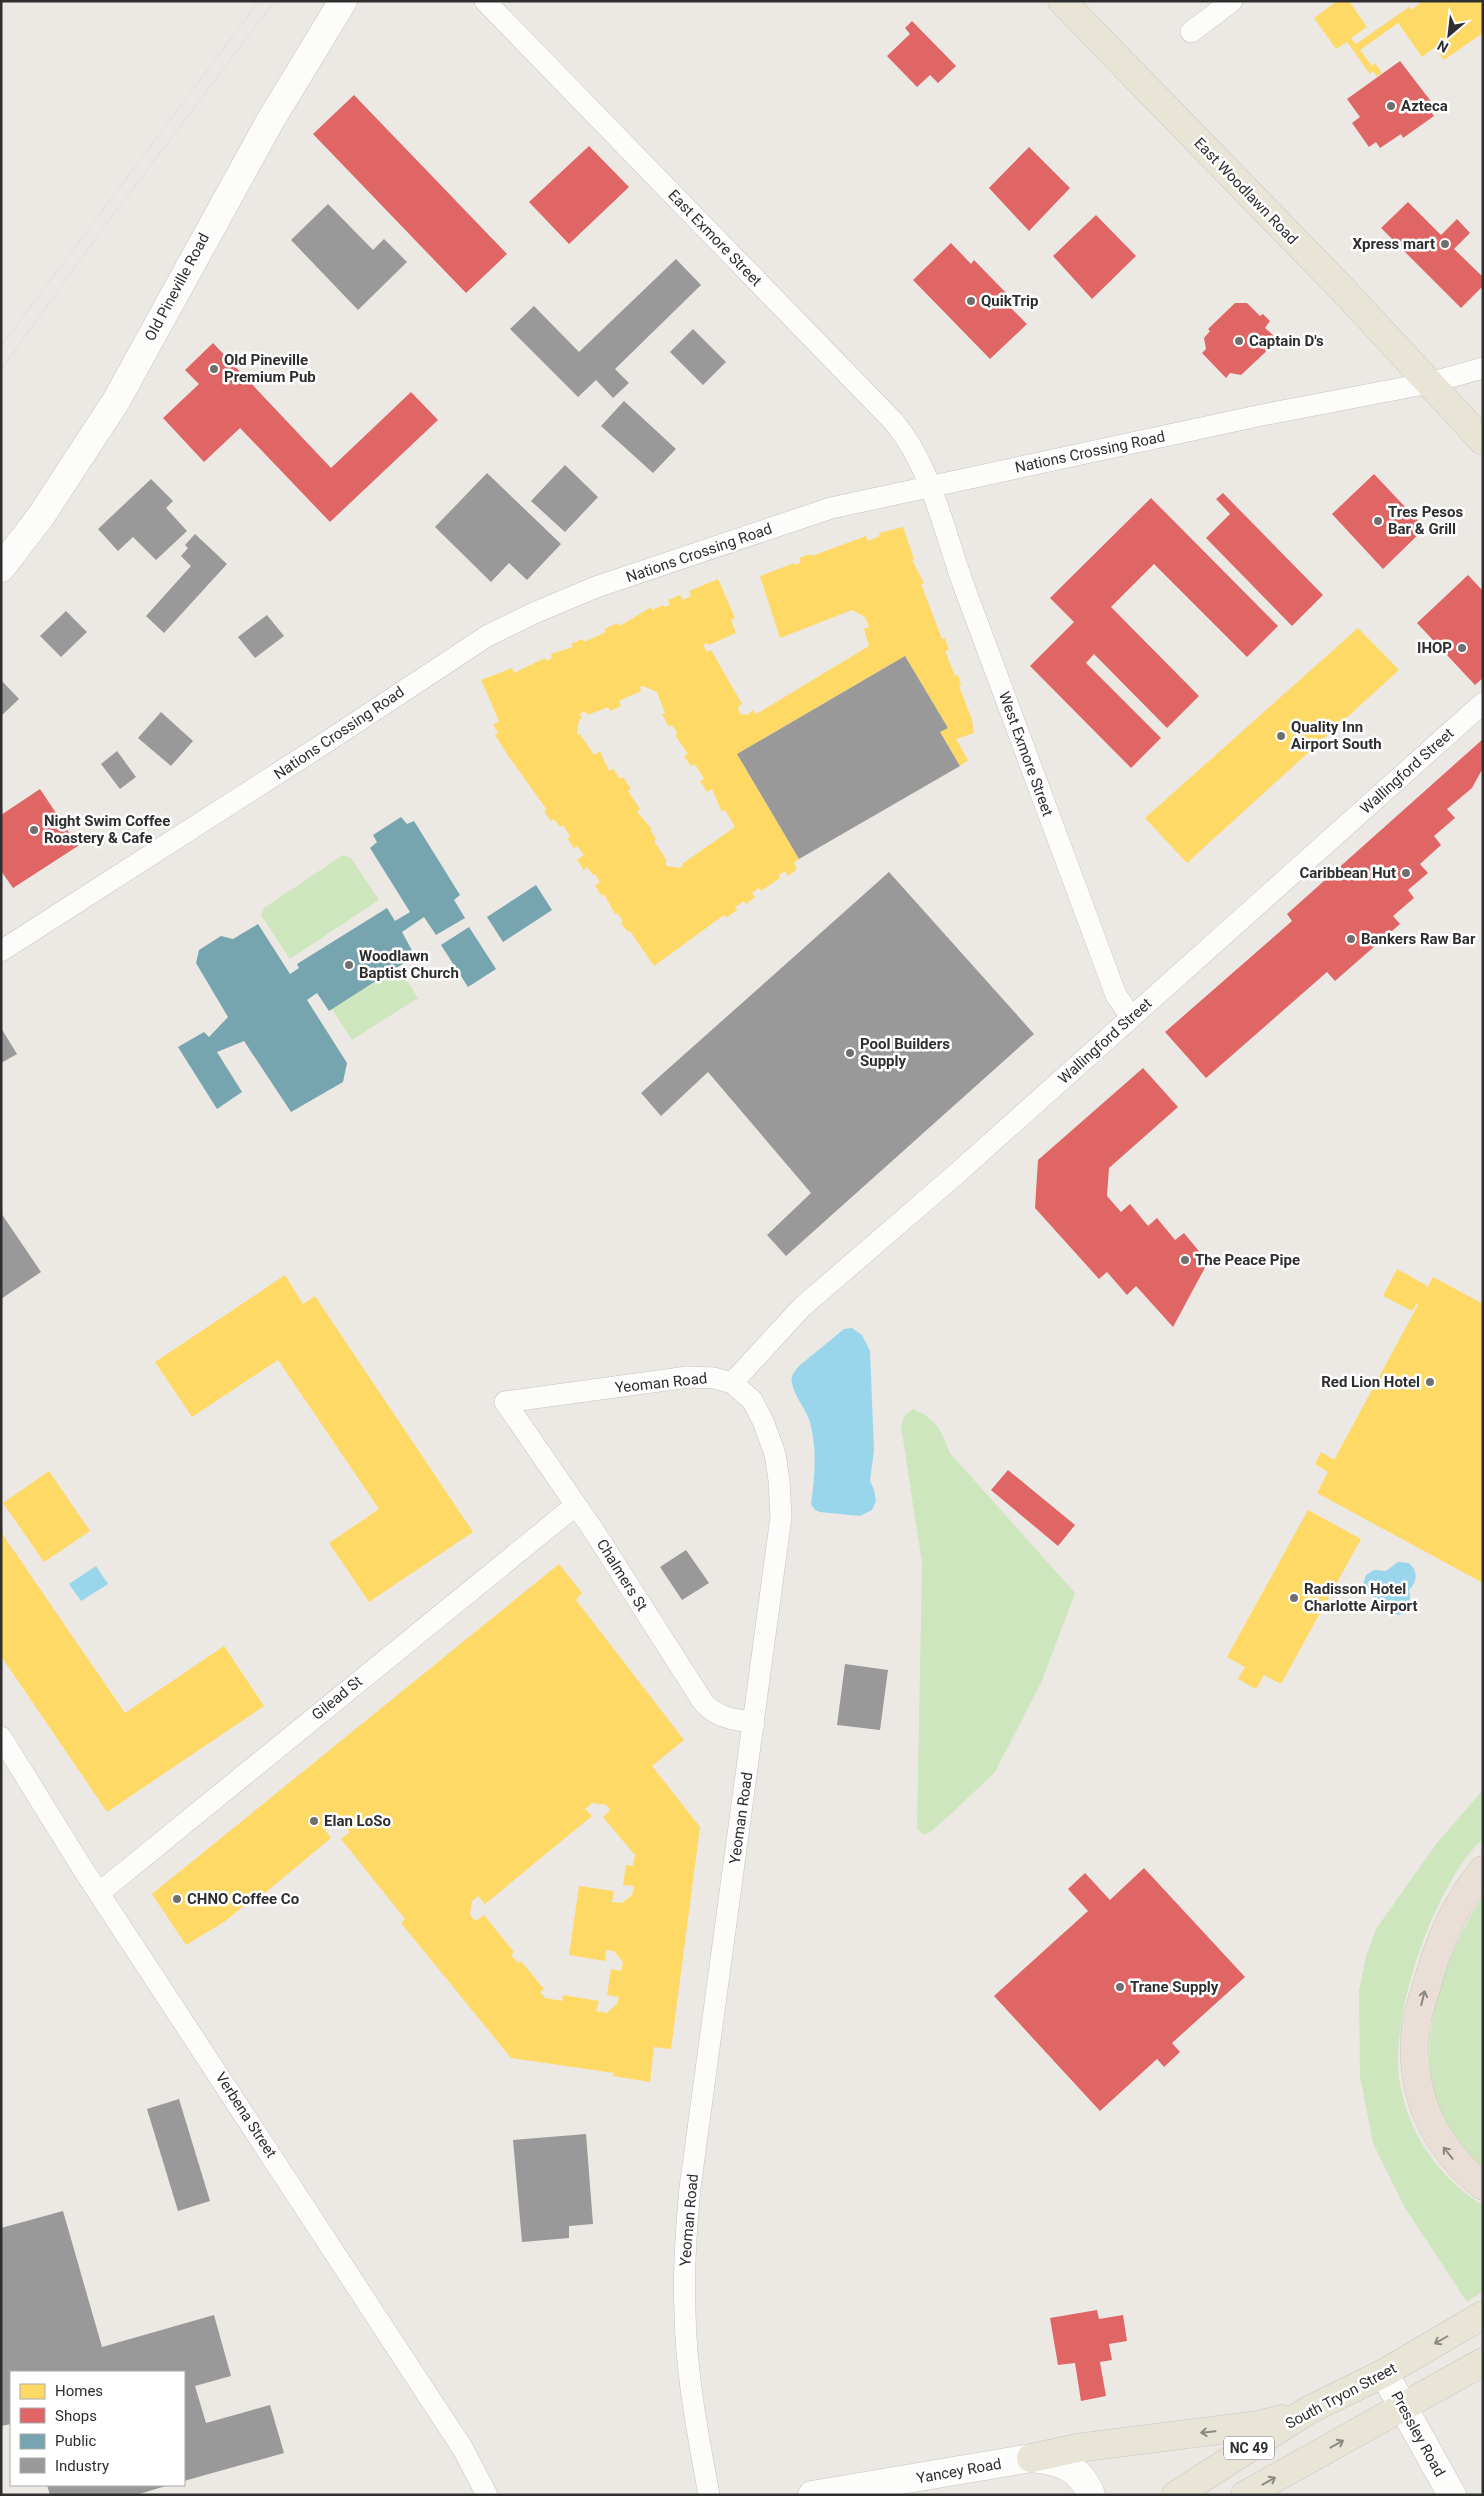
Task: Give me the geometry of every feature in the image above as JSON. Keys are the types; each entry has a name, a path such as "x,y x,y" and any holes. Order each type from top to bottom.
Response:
{"highway":[{"path":"1483,1870 1450,1920 1433,1960 1416,2025 1415,2059 1420,2091 1431,2123 1442,2146 1461,2168 1483,2186"}],"main road":[{"name":"East Woodlawn Road","path":"1062,1 1346,293 1483,441"},
{"name":"South Tryon Street","path":"1176,2495 1307,2411 1384,2373 1483,2316"},
{"name":"NC 49","path":"1245,2495 1483,2362"},
{"path":"1031,2458 1078,2448 1258,2425 1307,2411"}],"street":[{"name":"Old Pineville Road","path":"1,568 41,516 116,401 270,121 344,1"},
{"name":"East Exmore Street","path":"485,1 894,422 915,452 931,486"},
{"path":"1191,32 1232,1"},
{"name":"Nations Crossing Road","path":"1,951 328,742 469,648 534,613 596,588 830,508 1262,415 1429,383 1483,368"},
{"name":"West Exmore Street","path":"931,486 952,555 1116,995 1131,1018"},
{"name":"Wallingford Street","path":"732,1383 802,1307 954,1176 1483,703"},
{"name":"Yeoman Road","path":"505,1402 688,1377 714,1378 732,1383 752,1400 764,1421 775,1454 779,1480 781,1517 690,2188 685,2246 685,2314 688,2358 709,2495"},
{"name":"Chalmers St","path":"505,1402 576,1505 703,1702 712,1712 723,1718 754,1723"},
{"name":"Gilead St","path":"99,1893 576,1505"},
{"name":"Verbena Street","path":"1,1737 99,1893 458,2441 487,2495"},
{"name":"Pressley Road","path":"1384,2373 1452,2495"},
{"name":"Yancey Road","path":"812,2495 1031,2458 1058,2461 1076,2472 1091,2495"}],"green space":[{"path":"343,855 351,858 379,900 290,959 261,915 264,908"},
{"path":"398,967 418,998 352,1040 332,1009"},
{"path":"913,1409 933,1421 950,1453 1075,1593 1041,1683 995,1772 929,1833 923,1834 917,1829 922,1563 901,1426 905,1415"},
{"path":"1483,1790 1483,1839 1465,1860 1448,1887 1432,1919 1408,1990 1401,2025 1398,2057 1400,2084 1404,2103 1419,2138 1440,2169 1467,2194 1483,2205 1483,2291 1467,2302 1405,2208 1373,2143 1360,2076 1359,1990 1367,1953 1376,1929 1437,1843"},
{"path":"1483,1895 1483,2170 1459,2146 1447,2129 1433,2088 1430,2060 1431,2031 1436,2002 1445,1973 1456,1946"}],"water":[{"path":"852,1328 862,1335 870,1351 874,1450 870,1481 876,1501 872,1510 860,1516 820,1512 815,1510 811,1504 815,1463 814,1442 810,1422 795,1393 792,1380 793,1374 799,1366 844,1329"},
{"path":"1398,1562 1409,1563 1416,1573 1414,1584 1409,1590 1409,1606 1399,1615 1387,1612 1382,1601 1366,1594 1363,1584 1366,1575 1374,1570 1386,1571"},
{"path":"96,1566 108,1584 81,1601 69,1584"}],"building: Homes":[{"path":"1337,1 1349,1 1367,27 1351,38 1356,44 1409,7 1411,10 1423,1 1483,1 1483,33 1444,60 1435,47 1422,57 1398,23 1360,50 1372,66 1375,63 1382,73 1377,76 1373,71 1370,74 1347,42 1336,49 1314,18"},
{"path":"903,527 914,559 912,560 924,583 921,584 942,639 945,638 949,650 945,651 955,676 958,675 961,685 959,686 972,720 974,733 956,739 968,760 960,766 940,732 948,728 905,656 737,754 799,859 794,863 797,869 788,876 785,871 779,875 780,878 761,891 759,888 752,893 755,897 746,904 744,901 735,907 737,910 726,918 724,915 654,966 630,931 628,932 621,923 623,921 617,913 615,914 604,894 602,896 595,886 600,882 595,874 593,875 587,867 584,870 577,860 584,855 577,846 574,848 567,838 570,836 563,825 560,827 554,819 551,821 544,811 547,810 495,735 498,732 493,725 499,721 481,680 512,668 514,673 545,658 546,661 552,658 551,654 573,647 571,644 582,639 584,642 606,632 604,629 618,623 620,626 651,607 652,610 663,605 664,607 670,605 668,600 680,595 683,600 691,596 689,591 718,579 735,618 731,620 736,633 709,645 707,643 703,645 707,652 711,650 742,704 738,707 740,714 747,715 753,710 756,714 869,646 864,629 869,627 865,617 852,610 780,638 760,576 794,563 795,565 801,562 799,558 811,554 812,556 866,536 868,541 880,536 879,533","holes":["643,686 657,692 665,713 662,714 669,727 672,725 678,734 675,735 688,754 684,756 691,766 695,764 704,779 700,781 707,792 712,789 722,812 725,810 735,827 682,864 683,866 680,868 667,866 665,862 667,861 654,841 656,839 650,830 652,829 637,812 640,809 628,791 631,789 623,777 620,779 613,769 609,771 600,751 594,755 580,734 578,735 577,733 579,720 582,718 580,714 585,711 588,715 608,707 610,711 621,706 619,701 641,691 640,687"]},
{"name":"Quality Inn Airport South","path":"1358,628 1399,670 1187,863 1145,818"},
{"name":"Red Lion Hotel","path":"1397,1269 1426,1285 1427,1288 1433,1277 1483,1304 1483,1583 1317,1493 1328,1472 1315,1464 1321,1452 1334,1460 1418,1305 1417,1303 1412,1311 1383,1296"},
{"path":"285,1275 303,1304 315,1296 473,1532 369,1602 329,1543 379,1509 278,1360 192,1417 155,1362"},
{"path":"49,1471 90,1531 44,1562 3,1503"},
{"name":"Radisson Hotel Charlotte Airport","path":"1308,1510 1361,1539 1281,1684 1264,1675 1256,1689 1238,1679 1245,1667 1227,1657"},
{"path":"1,1532 125,1713 224,1646 264,1706 107,1812 1,1656"},
{"name":"Elan LoSo","path":"559,1564 582,1593 576,1600 684,1740 652,1766 700,1827 671,2049 654,2047 650,2082 613,2076 614,2073 511,2058 401,1923 405,1919 341,1839 350,1832 344,1826 331,1825 325,1830 331,1838 260,1897 258,1894 224,1922 186,1945 152,1894","holes":["592,1803 606,1805 610,1810 603,1817 635,1855 633,1866 626,1865 623,1885 634,1886 632,1895 622,1903 612,1902 614,1891 579,1886 569,1955 605,1961 606,1950 614,1951 623,1962 621,1971 611,1969 607,1995 619,1997 617,2004 607,2013 596,2011 599,2001 563,1995 562,2001 545,1998 540,1992 544,1989 521,1961 518,1963 511,1955 514,1952 484,1915 475,1921 470,1915 472,1901 478,1896 485,1904 592,1816 585,1809"]}],"building: Shops":[{"path":"912,21 956,66 938,83 930,75 917,87 887,56 910,34 905,28"},
{"name":"Azteca","path":"1400,61 1433,104 1428,108 1434,116 1403,138 1401,134 1380,148 1376,142 1369,147 1352,123 1360,117 1347,99"},
{"path":"354,95 507,254 466,293 313,134"},
{"path":"589,146 629,187 569,244 529,202"},
{"path":"1029,147 1070,188 1029,231 989,188"},
{"path":"1408,202 1441,235 1457,219 1470,233 1454,249 1483,277 1483,286 1461,308 1381,228"},
{"name":"QuikTrip","path":"1096,215 1136,256 1092,299 1053,256"},
{"name":"QuikTrip","path":"951,243 971,264 974,260 1012,299 1007,304 1027,324 990,359 913,280"},
{"name":"Captain D's","path":"1235,303 1247,303 1260,316 1263,314 1270,321 1265,328 1273,335 1274,344 1241,375 1230,373 1226,378 1202,353 1206,349 1204,338 1210,331 1208,329"},
{"path":"213,343 331,468 411,392 438,420 330,522 240,428 204,462 163,418 199,384 185,370"},
{"name":"Tres Pesos Bar & Grill","path":"1374,474 1425,528 1383,569 1332,514"},
{"path":"1223,493 1323,595 1292,626 1206,538 1230,514 1216,499"},
{"path":"1151,498 1278,626 1247,657 1154,564 1111,607 1199,696 1167,728 1094,654 1086,663 1161,738 1131,768 1030,666 1074,622 1050,598"},
{"name":"IHOP","path":"1468,575 1483,591 1483,678 1475,685 1417,623"},
{"path":"1483,739 1483,768 1472,788 1447,809 1455,818 1434,836 1441,845 1420,864 1428,873 1408,890 1414,898 1393,916 1400,924 1335,981 1327,972 1206,1078 1165,1032 1292,921 1287,914"},
{"name":"Night Swim Coffee Roastery & Cafe","path":"40,789 78,846 13,888 1,871 1,815"},
{"path":"1143,1068 1178,1107 1109,1168 1107,1196 1121,1212 1130,1204 1148,1226 1157,1218 1175,1240 1184,1233 1208,1262 1173,1327 1136,1286 1127,1295 1107,1272 1099,1279 1035,1208 1038,1160"},
{"path":"1008,1470 1075,1525 1058,1546 991,1490"},
{"name":"Trane Supply","path":"1144,1868 1245,1977 1172,2043 1180,2052 1164,2067 1157,2059 1100,2111 994,1996 1088,1911 1068,1889 1085,1873 1110,1900"},
{"path":"1097,2310 1099,2319 1123,2315 1127,2341 1109,2344 1112,2360 1100,2362 1106,2396 1081,2401 1075,2363 1058,2365 1050,2318"}],"building: Public":[{"name":"Woodlawn Baptist Church","path":"401,817 407,824 414,821 460,895 454,900 465,918 436,935 424,917 402,932 415,956 329,1011 317,993 307,1000 347,1063 343,1082 291,1112 244,1041 217,1052 242,1092 217,1109 178,1047 204,1032 209,1037 228,1017 196,963 199,950 221,936 233,939 258,924 290,974 299,968 297,964 387,908 395,921 410,912 370,848 377,842 373,835"},
{"path":"536,885 552,910 503,942 487,917"},
{"path":"469,927 496,969 468,987 441,945"}],"building: Industry":[{"path":"328,204 373,250 384,239 407,262 358,310 291,240"},
{"path":"676,259 701,285 615,369 629,383 613,398 596,380 578,397 510,329 534,306 579,352"},
{"path":"693,329 726,362 703,385 670,352"},
{"path":"624,401 676,449 653,473 601,426"},
{"path":"565,465 598,497 565,532 531,501"},
{"path":"487,473 561,544 527,580 509,563 491,582 435,527"},
{"path":"151,479 173,501 166,508 187,531 156,560 133,537 118,551 98,529"},
{"path":"195,534 227,564 164,633 146,616 191,566 181,556 188,548 185,545"},
{"path":"66,611 87,632 61,657 40,636"},
{"path":"267,615 284,636 255,658 238,637"},
{"path":"905,656 948,728 940,732 960,766 799,859 737,754"},
{"path":"1,680 19,699 1,716"},
{"path":"161,712 193,741 171,766 138,738"},
{"path":"117,751 136,777 120,789 101,764"},
{"name":"Pool Builders Supply","path":"889,872 1034,1034 786,1256 767,1235 811,1193 708,1072 661,1116 641,1093"},
{"path":"1,1028 17,1054 1,1063"},
{"path":"1,1213 41,1272 1,1299"},
{"path":"686,1550 709,1583 682,1600 660,1567"},
{"path":"845,1664 888,1670 880,1730 837,1725"},
{"path":"179,2099 210,2201 178,2211 147,2109"},
{"path":"586,2134 593,2224 569,2226 569,2238 522,2242 513,2140"},
{"path":"63,2211 102,2347 214,2315 231,2376 195,2386 206,2423 270,2405 284,2453 185,2481 185,2371 10,2371 10,2424 1,2426 1,2228"},
{"path":"47,2486 166,2486 136,2495 50,2495"}],"tram line":[{"path":"1,346 259,1"},
{"path":"1,370 106,224 275,1"}],"place":[{"name":"Azteca","path":"1391,106"},
{"name":"Xpress mart","path":"1445,244"},
{"name":"QuikTrip","path":"971,301"},
{"name":"Captain D's","path":"1239,341"},
{"name":"Old Pineville Premium Pub","path":"214,369"},
{"name":"Tres Pesos Bar & Grill","path":"1378,521"},
{"name":"IHOP","path":"1462,648"},
{"name":"Quality Inn Airport South","path":"1281,736"},
{"name":"Night Swim Coffee Roastery & Cafe","path":"34,830"},
{"name":"Caribbean Hut","path":"1406,873"},
{"name":"Bankers Raw Bar","path":"1351,939"},
{"name":"Woodlawn Baptist Church","path":"349,965"},
{"name":"Pool Builders Supply","path":"850,1053"},
{"name":"The Peace Pipe","path":"1185,1260"},
{"name":"Red Lion Hotel","path":"1430,1382"},
{"name":"Radisson Hotel Charlotte Airport","path":"1294,1598"},
{"name":"Elan LoSo","path":"314,1821"},
{"name":"CHNO Coffee Co","path":"177,1899"},
{"name":"Trane Supply","path":"1120,1987"}]}
